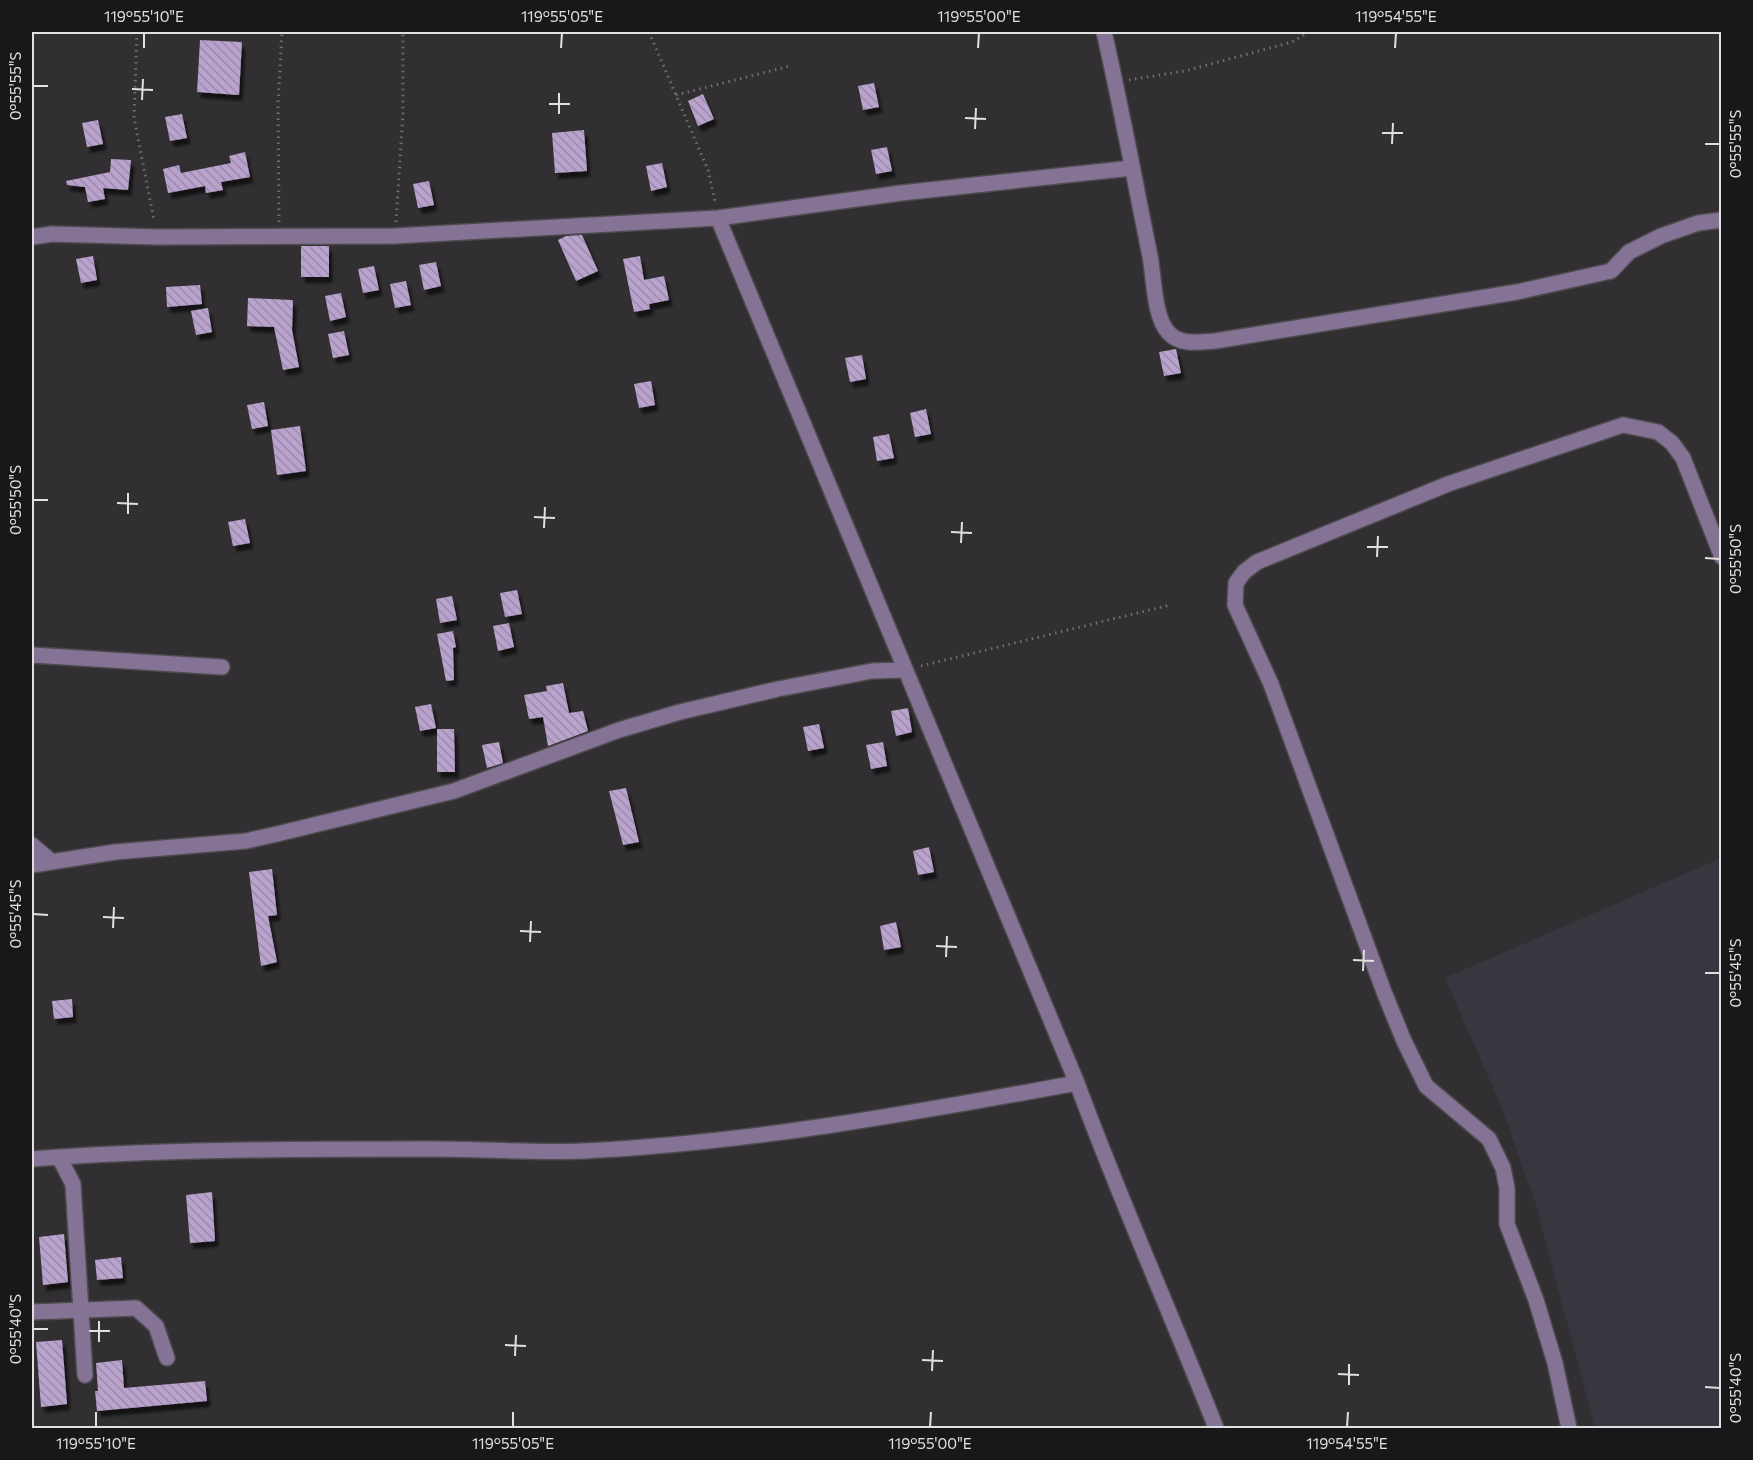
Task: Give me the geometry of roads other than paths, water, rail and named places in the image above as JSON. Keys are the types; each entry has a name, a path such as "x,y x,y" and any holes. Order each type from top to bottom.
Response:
{"street":[{"path":"1104,32 1116,81 1163,326 1172,336 1188,343 1215,341 1495,296 1599,274 1611,271 1629,252 1661,236 1698,223 1722,220"},
{"path":"32,237 52,234 158,237 394,236 718,218 901,193 1132,168"},
{"path":"718,218 1077,1083 1103,1155 1172,1316 1216,1428"},
{"path":"1569,1428 1555,1363 1536,1300 1507,1224 1507,1188 1503,1168 1489,1139 1426,1086 1404,1041 1271,684 1235,605 1236,583 1257,562 1448,484 1623,425 1658,432 1672,443 1683,458 1722,557"},
{"path":"32,655 222,667"},
{"path":"32,865 115,852 246,841 454,791 619,730 680,712 872,670 905,670"},
{"path":"32,845 52,862"},
{"path":"32,1159 257,1150 582,1151 844,1125 1077,1083"},
{"path":"59,1157 73,1184 85,1375"},
{"path":"32,1311 136,1308 156,1326 167,1358"}]}
